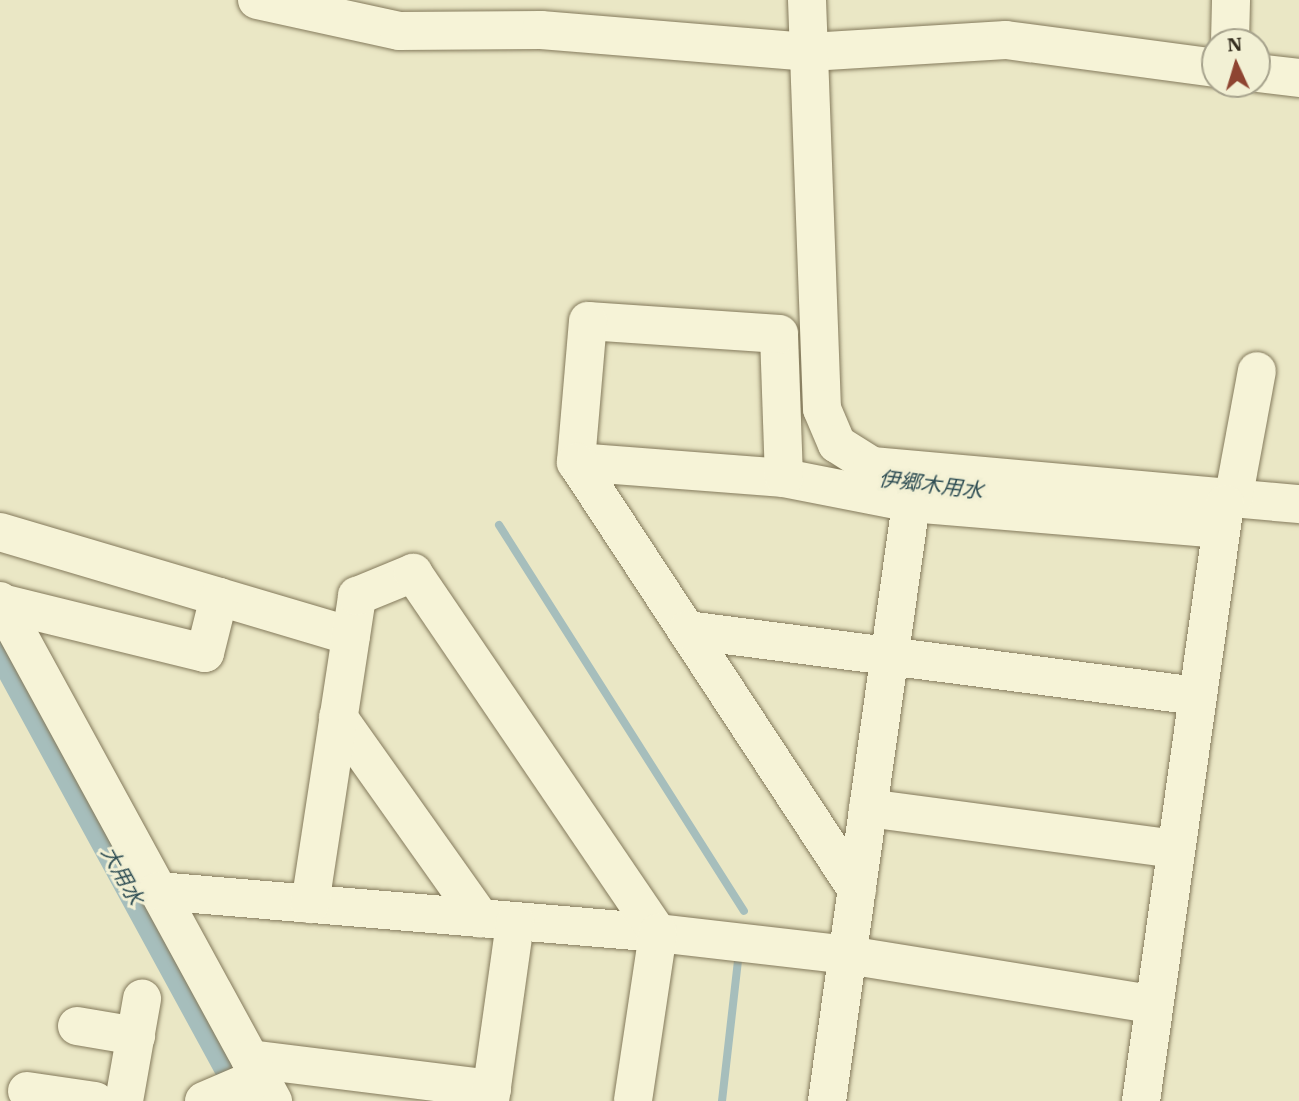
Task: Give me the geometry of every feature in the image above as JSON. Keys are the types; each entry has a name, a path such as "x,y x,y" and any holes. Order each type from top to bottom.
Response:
{"street":[{"path":"257,0 399,31 541,30 810,52 1006,40 1201,66"},
{"path":"807,0 822,410 837,444 872,466 1226,509"},
{"path":"1230,28 1231,0"},
{"path":"1271,75 1299,78"},
{"path":"784,478 779,334 588,321 576,462 857,890"},
{"path":"1141,1101 1174,849 1226,509 1257,371"},
{"path":"576,462 784,478 911,503 1226,509 1299,504"},
{"path":"827,1101 911,503"},
{"path":"0,532 351,636"},
{"path":"310,904 357,596 414,573 658,933 633,1101"},
{"path":"1,602 205,653 219,597"},
{"path":"1,602 158,891 244,1086 491,1095 498,920 338,717"},
{"path":"687,630 1197,696"},
{"path":"868,808 1174,849"},
{"path":"158,891 658,933 848,955 1152,1004"},
{"path":"124,1101 142,999"},
{"path":"77,1026 136,1036"},
{"path":"27,1091 96,1101"}],"waterway":[{"path":"499,525 744,911"},
{"name":"大用水","path":"0,650 246,1101"},
{"path":"722,1101 738,961"}],"water label":[{"name":"伊郷木用水","path":"931,484"}]}
